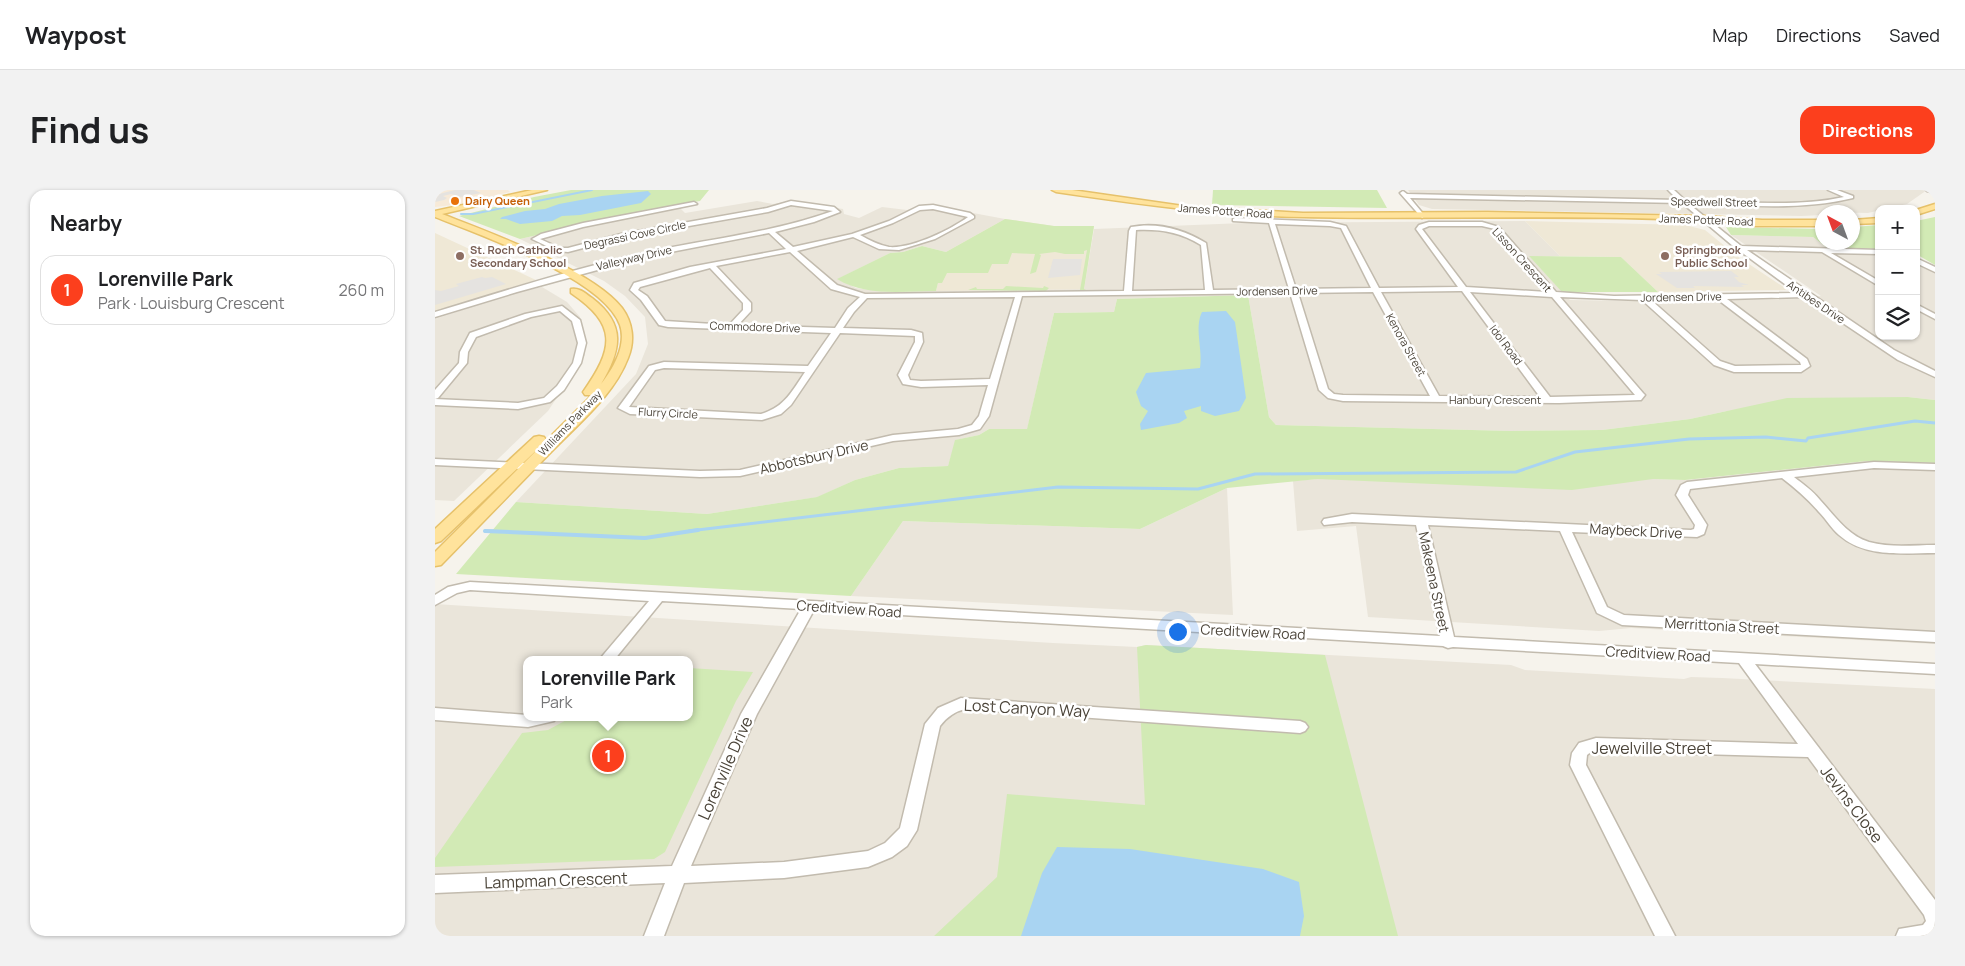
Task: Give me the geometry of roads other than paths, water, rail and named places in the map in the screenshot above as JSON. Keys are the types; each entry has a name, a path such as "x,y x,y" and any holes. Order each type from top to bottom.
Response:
{"main road":[{"path":"436,217 543,190"},
{"name":"James Potter Road","path":"1056,190 1200,210 1303,215 1396,216 1487,214 1815,222"},
{"path":"1920,211 1935,204"},
{"name":"Williams Parkway","path":"435,561 594,401 613,377 627,346 626,323 614,305 569,274 540,258 436,217"},
{"name":"Williams Parkway","path":"435,538 581,401 594,386 611,349 611,325 602,311 555,278 436,217"},
{"path":"1860,221 1875,220"}],"street":[{"name":"Antibes Drive","path":"1671,190 1740,248 1806,296 1911,364 1935,374"},
{"name":"Speedwell Street","path":"1403,193 1797,204 1829,202 1851,197 1831,190"},
{"path":"1929,190 1935,191"},
{"path":"1403,193 1421,215"},
{"name":"Degrassi Cove Circle","path":"695,204 583,225 543,235 535,239 565,251 670,227 768,210 791,204 833,210 836,213"},
{"name":"Commodore Drive","path":"854,235 886,248 899,249 940,234 972,216 934,207 925,207 854,235 792,251 651,280 637,285 634,290 644,298 662,323 896,332 919,335 919,342 903,375 906,382 921,384 993,382"},
{"name":"Valleyway Drive","path":"435,315 555,278 681,243 769,231 836,213"},
{"path":"1235,220 1272,223 1292,290"},
{"name":"Kenora Street","path":"1272,223 1330,224 1344,227 1375,290 1437,399"},
{"name":"Lisson Crescent","path":"1464,290 1419,227 1429,224 1482,224 1497,228 1553,295"},
{"path":"670,227 675,233"},
{"path":"1128,293 1133,228 1181,230 1204,244 1209,291"},
{"name":"Jordensen Drive","path":"769,231 834,287 865,296 1292,290 1464,290 1644,298 1806,296"},
{"path":"1740,248 1815,250"},
{"path":"1823,250 1875,252"},
{"path":"1823,250 1875,282"},
{"path":"1920,262 1935,270"},
{"path":"712,266 747,303 747,311 732,326"},
{"name":"Hanbury Crescent","path":"1292,290 1327,394 1343,398 1547,400 1635,399 1640,395 1553,295"},
{"name":"Idol Road","path":"1464,290 1547,400"},
{"name":"Abbotsbury Drive","path":"435,462 699,474 740,473 893,438 959,432 976,427 984,416 1019,295"},
{"name":"Flurry Circle","path":"811,369 664,365 652,368 623,408 630,411 762,417 778,412 788,403 851,310 865,296"},
{"path":"1644,298 1717,363 1724,367 1734,369 1801,369 1806,366 1804,361 1720,297"},
{"path":"435,396 463,363 464,352 473,335 539,311 552,309 562,308 576,320 582,343 577,363 561,388 547,400 518,406 435,402"},
{"path":"1920,308 1935,317"},
{"name":"Maybeck Drive","path":"1328,522 1352,518 1697,533 1701,530 1701,526 1682,495 1685,487 1691,484 1874,465 1935,466"},
{"path":"1784,474 1809,494 1844,534 1853,539 1877,547 1935,549"},
{"name":"Makeena Street","path":"1421,521 1448,643"},
{"name":"Merrittonia Street","path":"1564,528 1602,610 1622,620 1935,637"},
{"name":"Creditview Road","path":"435,601 453,590 470,586 1448,643 1935,669"},
{"path":"610,656 658,598"},
{"name":"Lorenville Drive","path":"654,936 677,876 749,714 780,656 810,606"},
{"name":"Jevins Close","path":"1743,658 1932,911 1935,921 1933,929 1927,934 1905,936"},
{"name":"Lost Canyon Way","path":"677,876 784,870 868,860 890,850 899,843 908,830 933,724 947,709 956,704 966,703 1300,727"},
{"path":"435,714 523,721"},
{"name":"Jewelville Street","path":"1665,936 1578,765 1578,756 1582,749 1588,745 1596,744 1812,751"},
{"name":"Lampman Crescent","path":"435,884 677,876"}],"water":[{"path":"648,191 651,194 641,203 580,215 562,216 552,221 520,224 500,219 525,211 545,209 559,204 602,196"},
{"path":"1226,311 1235,322 1246,398 1239,411 1215,416 1201,411 1201,406 1184,411 1187,418 1179,423 1141,430 1140,424 1148,411 1141,406 1136,392 1146,373 1200,368 1199,325 1202,312"},
{"path":"1057,847 1130,849 1263,869 1299,882 1304,916 1300,936 1021,936 1042,873"}],"waterway":[{"path":"461,214 473,214 592,190"},
{"path":"689,531 1058,487 1198,489 1255,474 1516,472 1575,452 1689,439 1766,437 1806,441 1808,438 1915,421 1935,423"},
{"path":"493,531 485,531 645,538 698,530"}],"place":[{"name":"Dairy Queen","path":"455,201"},
{"name":"St. Roch Catholic Secondary School","path":"460,256"},
{"name":"Springbrook Public School","path":"1665,256"},
{"name":"Lorenville Park","path":"608,756"}]}
